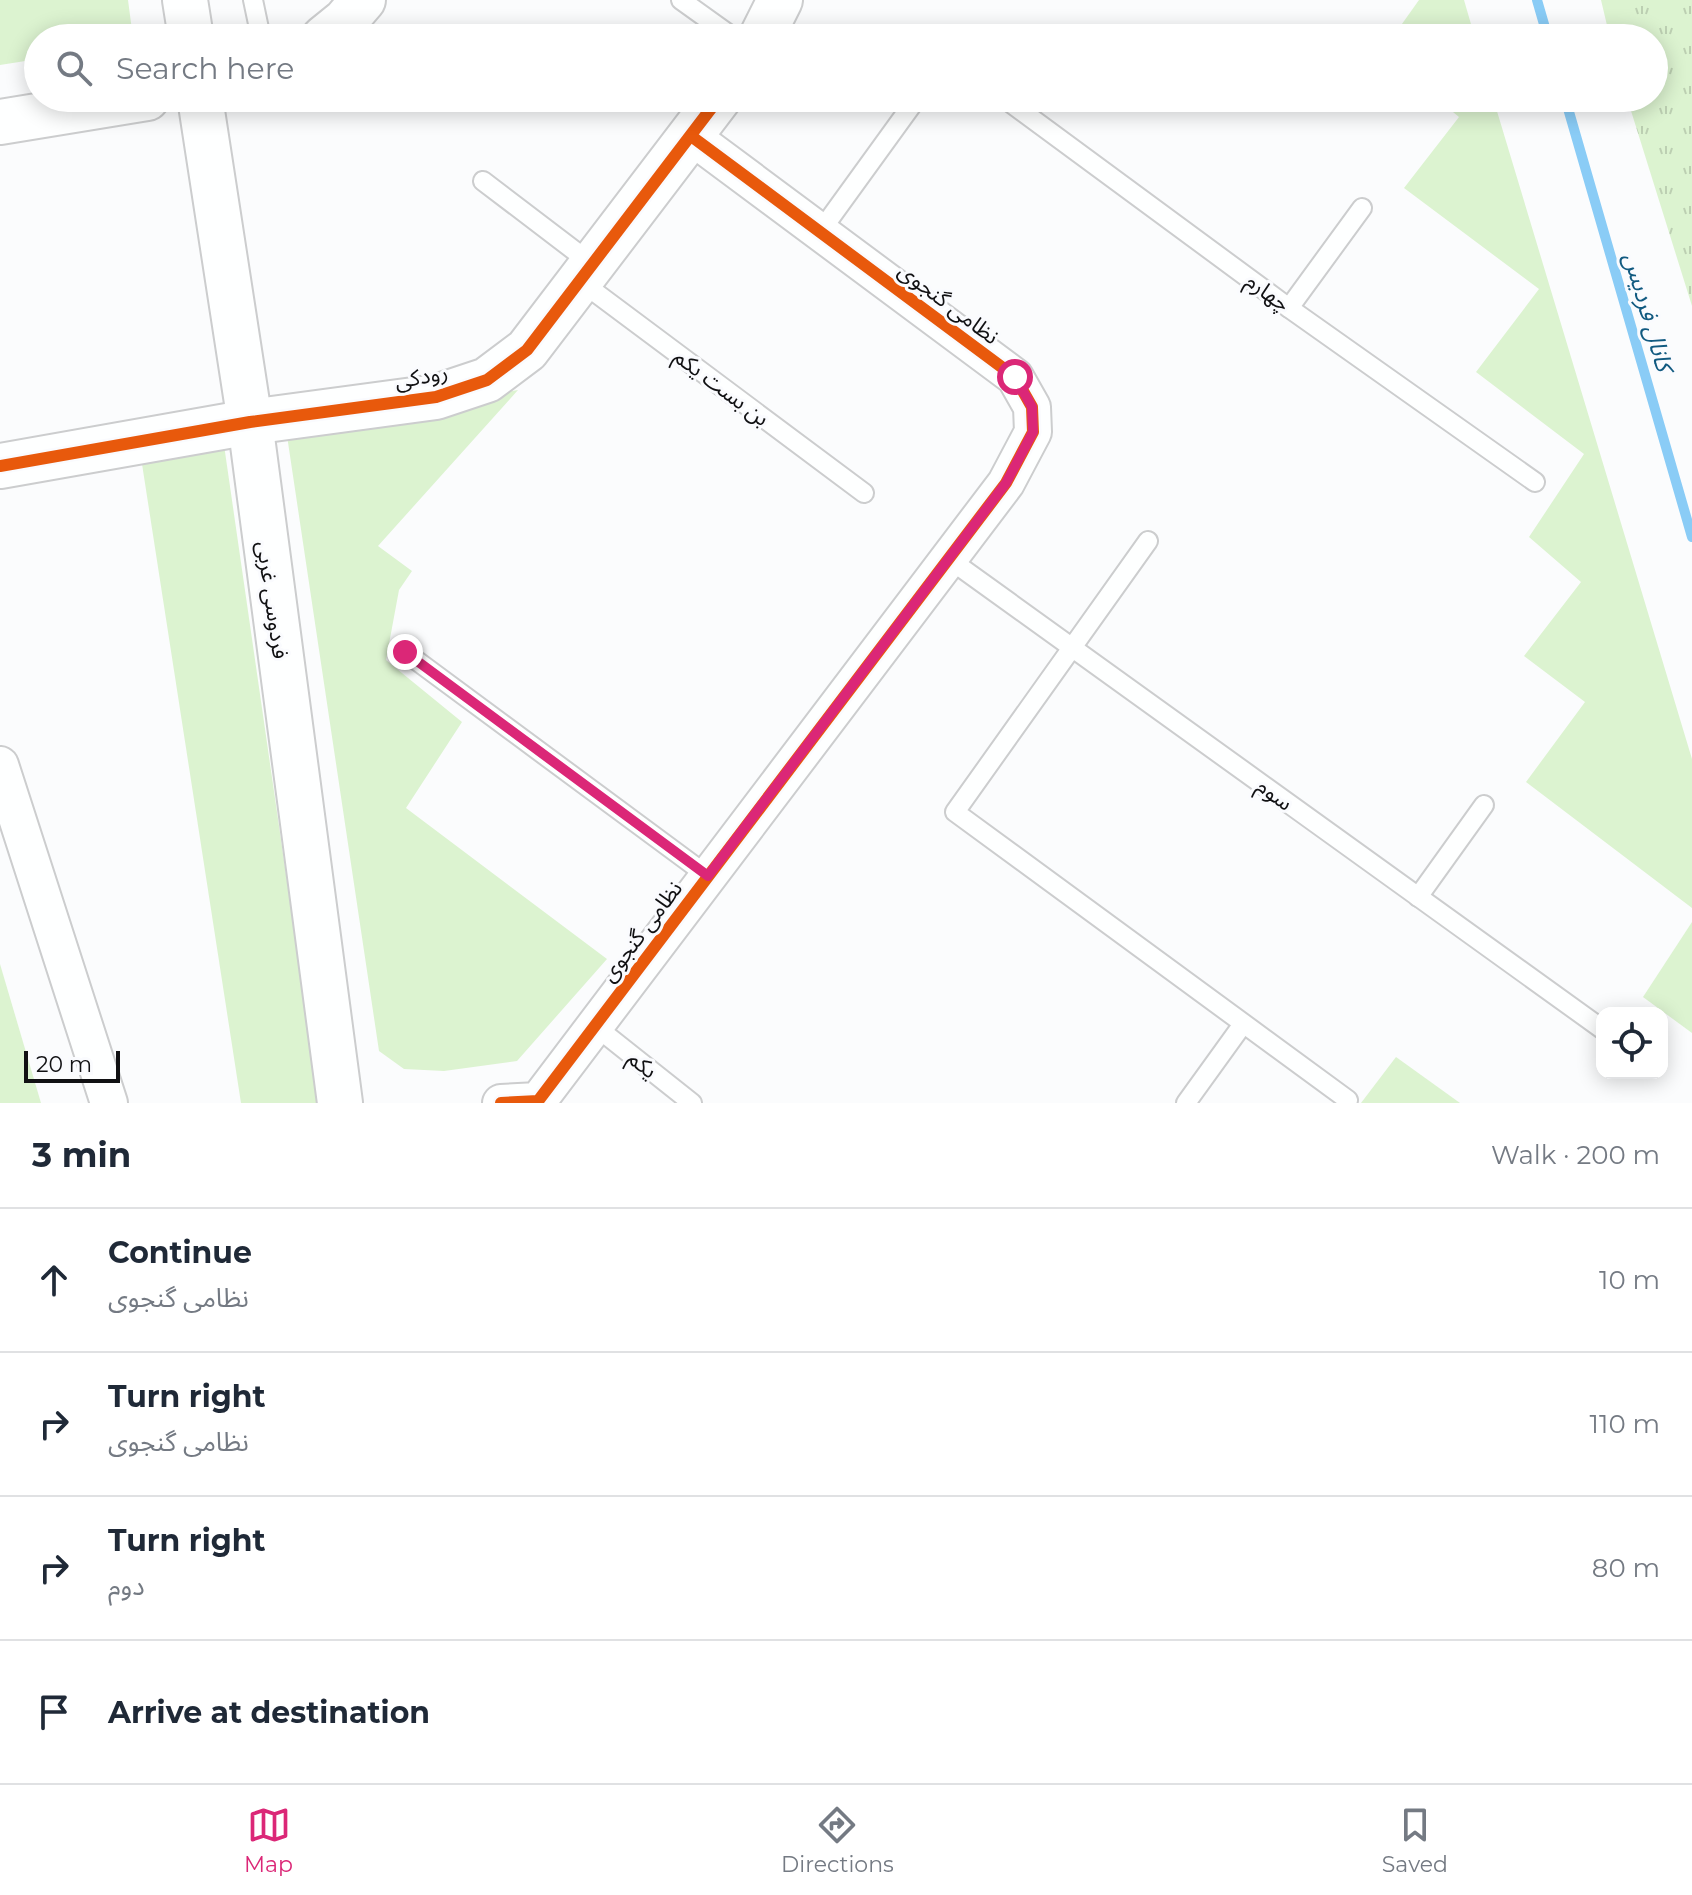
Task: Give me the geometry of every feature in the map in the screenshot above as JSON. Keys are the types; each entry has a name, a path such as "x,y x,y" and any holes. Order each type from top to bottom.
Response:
{"street":[{"path":"185,0 189,24"},
{"path":"341,24 363,0"},
{"path":"768,24 780,0"},
{"path":"0,122 61,112"},
{"name":"فردوسی غربی","path":"202,112 250,422 340,1103"},
{"name":"رودکی","path":"0,466 250,422 436,397 487,380 527,350 709,112"},
{"name":"نظامی گنجوی","path":"501,1103 538,1101 1006,483 1033,432 1032,407 1015,377 691,136"},
{"path":"0,765 109,1103"}],"lane":[{"path":"253,0 258,24"},
{"path":"681,0 714,24"},
{"path":"820,232 907,112"},
{"name":"چهارم","path":"1023,112 1289,308 1535,482"},
{"name":"بن بست یکم","path":"483,181 586,273 864,493"},
{"path":"1289,308 1362,208"},
{"path":"1148,541 955,812 1348,1100"},
{"name":"سوم","path":"949,559 1596,1025"},
{"path":"405,652 708,876"},
{"path":"1418,897 1484,805"},
{"path":"1186,1103 1243,1024"},
{"name":"یکم","path":"595,1026 692,1103"}],"green space":[{"path":"0,0 128,0 131,24 24,24 24,61 0,65"},
{"path":"1419,0 1464,0 1471,24 1402,24"},
{"path":"1601,0 1692,0 1692,306 1631,112 1668,112 1668,24 1607,24"},
{"path":"1453,112 1497,112 1692,759 1692,908 1526,782 1585,702 1524,656 1581,582 1529,537 1584,454 1476,372 1539,289 1404,188 1459,117"},
{"path":"518,390 378,546 412,571 399,590 386,660 462,722 406,808 607,959 517,1061 444,1071 404,1069 379,1051 286,429"},
{"path":"223,438 319,1103 241,1103 140,451"},
{"path":"1692,922 1692,1033 1668,1015 1668,1007 1657,1007 1643,997"},
{"path":"0,964 41,1103 0,1103"},
{"path":"1396,1057 1460,1103 1361,1103"}],"waterway":[{"name":"کانال فردیس","path":"1537,0 1544,24"},
{"name":"کانال فردیس","path":"1569,112 1692,537"}],"cycle path":[{"path":"0,466 250,422 436,397 487,380 527,350 708,112"},
{"path":"501,1103 538,1101 1006,483 1033,432 1032,407 1015,377 691,136"}],"route":[{"path":"405,652 708,876 1006,483 1033,432 1032,407 1015,377"}]}
